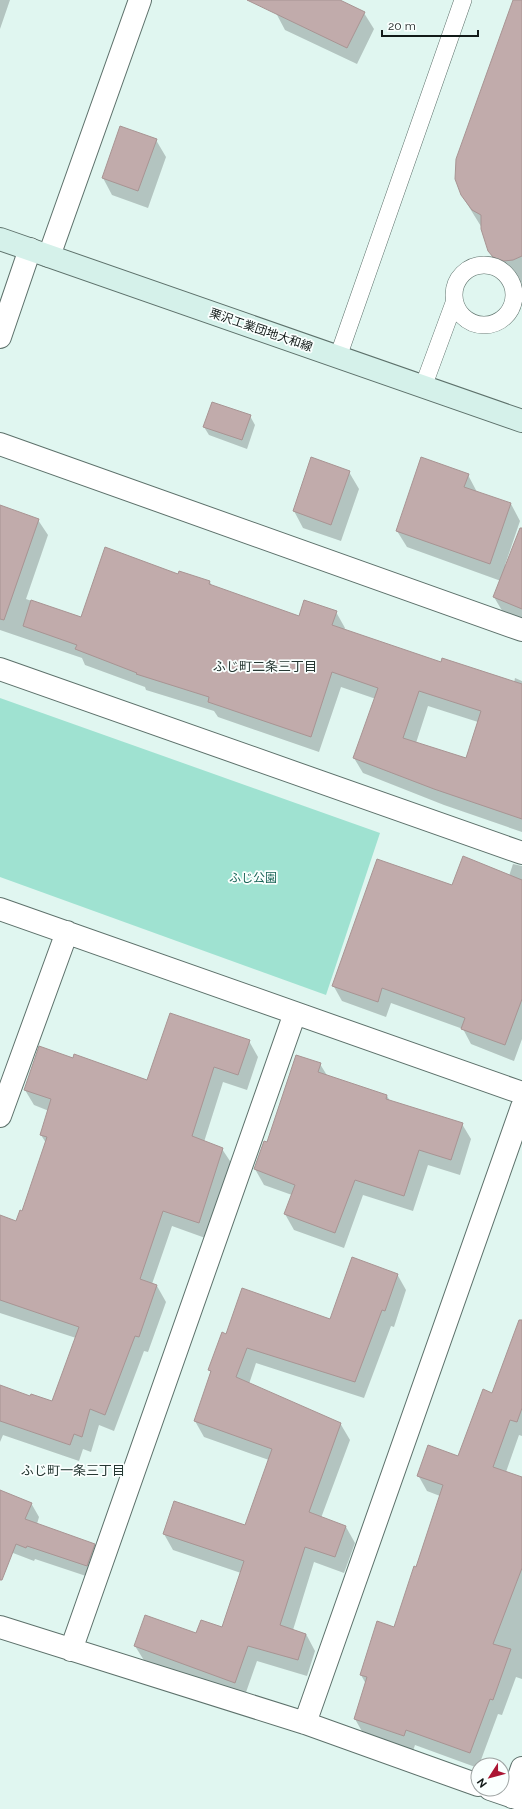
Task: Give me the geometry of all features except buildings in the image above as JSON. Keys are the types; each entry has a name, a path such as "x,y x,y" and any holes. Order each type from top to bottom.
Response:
{"main road":[{"name":"栗沢工業団地大和線","path":"0,239 522,421"}],"street":[{"path":"0,337 39,253 140,0"},
{"path":"0,444 522,630"},
{"path":"0,669 522,853"},
{"path":"0,909 522,1093"},
{"path":"0,1116 67,932"},
{"path":"71,1650 295,1013"},
{"path":"306,1723 522,1107"},
{"path":"0,1627 306,1723 470,1782"},
{"path":"517,1798 522,1768"}],"lane":[{"path":"338,357 463,0"},
{"path":"423,386 454,303 455,285 465,270 482,264 500,268 512,282 515,300 515,318 494,325 477,326 463,318 454,303"}],"green space":[{"name":"ふじ公園","path":"0,698 380,833 326,995 0,877"}],"district":[{"name":"ふじ町二条三丁目","path":"265,666"},
{"name":"ふじ町一条三丁目","path":"73,1470"}]}
